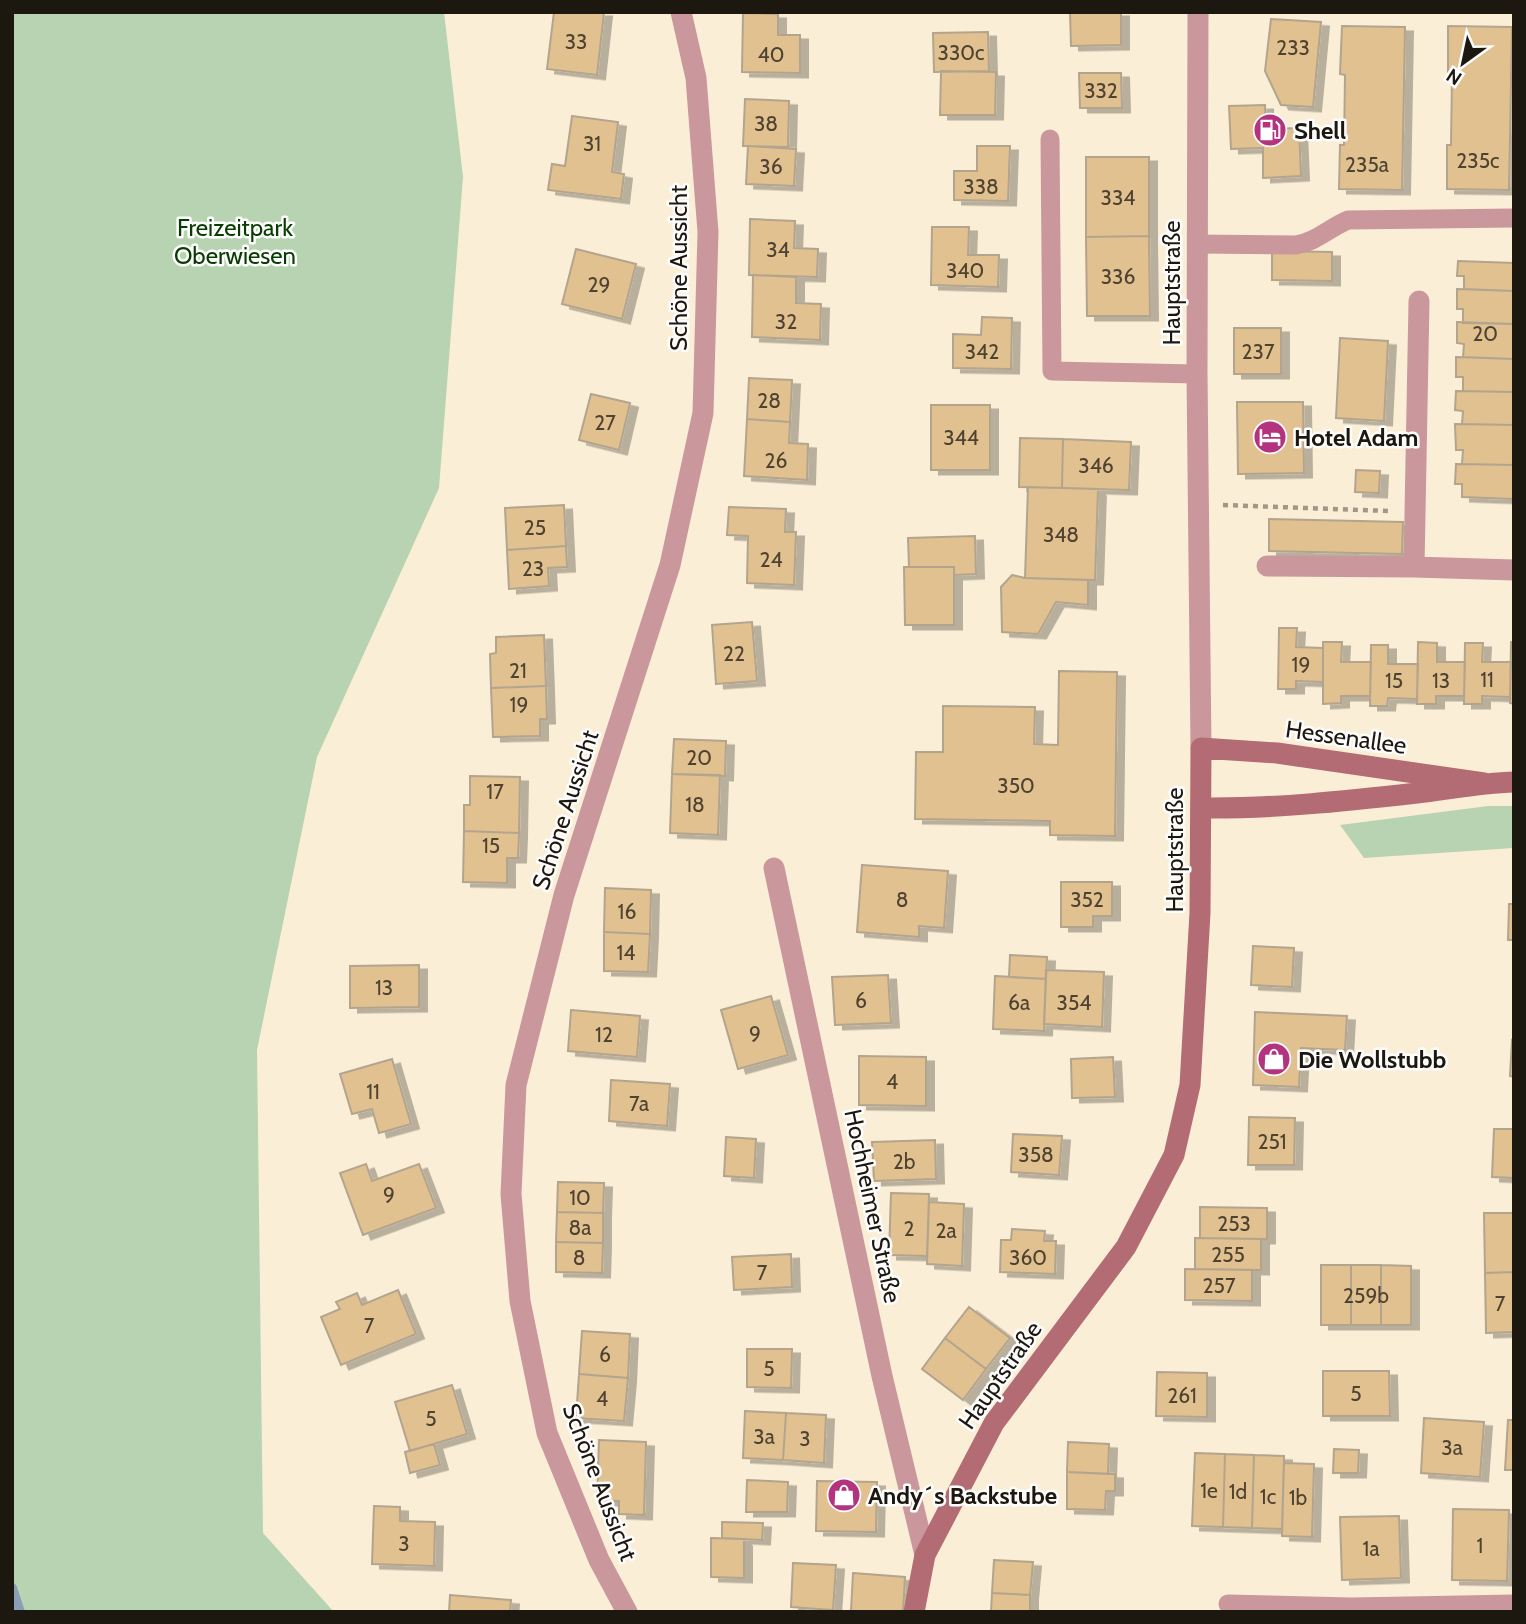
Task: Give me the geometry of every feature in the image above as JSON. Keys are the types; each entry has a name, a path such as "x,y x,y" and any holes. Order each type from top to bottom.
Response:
{"main road":[{"name":"Hessenallee","path":"1201,748 1277,753 1484,783"},
{"name":"Hauptstraße","path":"914,1612 925,1555 994,1423 1126,1247 1174,1154 1190,1085 1200,913 1201,748"},
{"name":"Hessenallee","path":"1201,808 1245,809 1514,782"}],"street":[{"name":"Schöne Aussicht","path":"627,1612 599,1560 547,1433 520,1301 511,1194 516,1085 564,895 670,565 703,413 708,232 696,78 681,12"},
{"name":"Hauptstraße","path":"1198,12 1197,374 1201,748"},
{"path":"1413,567 1419,301"},
{"path":"1267,566 1514,570"},
{"name":"Hochheimer Straße","path":"774,868 882,1376 925,1555"}],"lane":[{"path":"1050,139 1052,371 1197,374"},
{"path":"1198,244 1309,243 1333,226 1348,220 1514,218"},
{"path":"1228,1604 1352,1607 1514,1604"}],"path":[{"path":"1199,503 1415,512"}],"green space":[{"name":"Freizeitpark Oberwiesen","path":"12,12 444,12 463,177 439,488 317,757 257,1050 263,1533 334,1612 12,1612"},
{"path":"1488,806 1514,806 1514,848 1364,858 1340,825"}],"building":[{"path":"554,12 604,12 597,75 547,69"},
{"path":"1070,12 1121,12 1121,45 1071,46"},
{"path":"743,13 778,14 778,35 800,35 800,73 742,72"},
{"path":"1271,19 1321,22 1313,107 1281,105 1265,71"},
{"path":"1342,26 1405,27 1402,190 1339,189 1340,145 1344,145 1345,75 1340,74"},
{"path":"1448,26 1512,27 1509,190 1447,189 1452,75 1448,75"},
{"path":"988,32 989,71 934,72 933,33"},
{"path":"941,71 996,72 995,115 940,115"},
{"path":"1079,73 1121,73 1122,108 1080,108"},
{"path":"745,99 789,101 788,147 743,146"},
{"path":"1265,105 1266,129 1299,128 1301,176 1263,178 1263,148 1231,149 1229,106"},
{"path":"572,116 618,122 612,172 624,174 621,199 548,190 552,164 565,166"},
{"path":"748,146 796,149 794,186 746,184"},
{"path":"977,146 1010,146 1008,201 954,200 954,171 977,171"},
{"path":"1086,157 1149,157 1149,236 1086,237"},
{"path":"750,219 795,221 794,248 818,249 817,277 749,275"},
{"path":"932,227 969,227 968,255 999,255 998,287 931,285"},
{"path":"1149,236 1150,316 1087,316 1086,237"},
{"path":"576,249 636,264 622,319 562,304"},
{"path":"1272,251 1332,252 1332,281 1272,280"},
{"path":"1458,261 1514,263 1514,291 1464,289 1464,276 1457,276"},
{"path":"753,275 796,277 796,303 821,304 820,340 752,337"},
{"path":"1457,289 1514,291 1514,324 1463,323 1463,309 1457,309"},
{"path":"982,317 1012,318 1011,369 953,368 953,334 981,335"},
{"path":"1457,322 1514,324 1514,359 1463,357 1464,344 1457,343"},
{"path":"1234,328 1281,328 1281,374 1234,374"},
{"path":"1340,338 1388,341 1384,421 1336,418"},
{"path":"1456,357 1514,359 1514,392 1463,391 1463,377 1456,377"},
{"path":"749,378 792,380 790,422 747,419"},
{"path":"1456,391 1514,392 1514,425 1462,424 1463,411 1455,410"},
{"path":"591,394 630,403 619,450 579,440"},
{"path":"1237,402 1303,402 1304,473 1238,474"},
{"path":"931,405 990,405 990,470 931,470"},
{"path":"747,419 790,422 789,443 808,444 807,480 744,476"},
{"path":"1455,424 1514,425 1514,465 1462,464 1463,450 1456,450"},
{"path":"1020,438 1063,439 1062,488 1019,487"},
{"path":"1063,439 1131,442 1129,490 1062,488"},
{"path":"1456,464 1514,465 1513,499 1462,497 1462,484 1455,484"},
{"path":"1356,470 1380,471 1379,493 1355,492"},
{"path":"1028,487 1098,489 1095,580 1025,578"},
{"path":"564,505 566,546 507,550 505,508"},
{"path":"729,507 786,509 785,532 796,532 794,585 747,583 748,536 727,535"},
{"path":"1269,519 1403,522 1402,554 1269,551"},
{"path":"975,536 976,574 954,575 954,567 909,567 908,538"},
{"path":"566,546 567,567 548,568 549,586 509,589 507,550"},
{"path":"904,567 954,567 954,625 905,625"},
{"path":"1012,575 1025,578 1088,580 1088,605 1056,602 1038,634 1002,632 1001,587"},
{"path":"752,622 757,681 716,684 712,625"},
{"path":"1279,628 1297,628 1296,647 1323,648 1323,682 1296,681 1296,689 1278,689"},
{"path":"544,635 546,686 491,688 490,654 496,653 496,637"},
{"path":"1323,642 1342,642 1341,662 1371,662 1370,696 1341,696 1341,703 1323,704"},
{"path":"1418,642 1437,643 1437,662 1465,662 1464,696 1436,696 1436,704 1417,704"},
{"path":"1511,642 1514,642 1514,704 1510,703"},
{"path":"1465,643 1483,643 1482,662 1511,662 1510,697 1482,696 1482,704 1464,704"},
{"path":"1371,645 1388,645 1388,664 1418,664 1417,699 1388,698 1387,706 1370,706"},
{"path":"1059,671 1117,672 1115,836 1050,835 1050,821 915,819 916,752 943,752 943,706 1035,707 1034,744 1058,745"},
{"path":"546,686 547,719 540,719 540,736 493,737 491,688"},
{"path":"674,739 726,741 725,776 672,774"},
{"path":"672,774 720,775 718,835 670,833"},
{"path":"470,776 520,777 519,833 464,831 464,805 470,805"},
{"path":"464,831 519,833 518,858 507,858 507,883 463,882"},
{"path":"862,865 948,871 944,928 919,926 919,937 857,932"},
{"path":"1061,882 1112,882 1112,916 1093,916 1093,927 1061,927"},
{"path":"605,888 651,890 650,934 604,932"},
{"path":"1509,904 1514,904 1514,940 1508,940"},
{"path":"604,932 650,934 648,972 604,971"},
{"path":"1253,946 1294,948 1292,987 1251,985"},
{"path":"1010,955 1047,957 1046,979 1009,977"},
{"path":"419,965 419,1007 350,1008 350,966"},
{"path":"1046,970 1104,972 1102,1027 1044,1024"},
{"path":"888,975 891,1023 835,1025 832,977"},
{"path":"995,976 1046,979 1044,1031 993,1029"},
{"path":"771,996 788,1055 738,1069 721,1010"},
{"path":"571,1010 640,1016 637,1057 568,1051"},
{"path":"1255,1012 1347,1016 1345,1050 1301,1048 1299,1087 1253,1085"},
{"path":"1512,1040 1514,1041 1514,1077 1510,1076"},
{"path":"859,1056 926,1057 926,1106 859,1105"},
{"path":"1113,1057 1115,1097 1072,1098 1071,1059"},
{"path":"392,1059 411,1124 379,1133 372,1109 352,1114 340,1074"},
{"path":"611,1080 670,1084 667,1126 609,1121"},
{"path":"1249,1117 1295,1118 1294,1165 1248,1165"},
{"path":"1494,1129 1514,1129 1514,1178 1492,1177"},
{"path":"1013,1134 1062,1136 1059,1175 1011,1172"},
{"path":"726,1137 756,1139 754,1178 724,1176"},
{"path":"935,1140 936,1179 874,1181 872,1142"},
{"path":"366,1164 372,1181 419,1164 436,1208 363,1235 340,1173"},
{"path":"558,1182 604,1183 603,1213 557,1212"},
{"path":"891,1193 929,1194 927,1256 889,1255"},
{"path":"929,1202 964,1204 962,1266 927,1264"},
{"path":"1200,1207 1267,1208 1267,1239 1200,1238"},
{"path":"557,1212 603,1213 603,1243 556,1242"},
{"path":"1484,1213 1514,1213 1514,1272 1485,1273"},
{"path":"1012,1229 1045,1231 1044,1241 1056,1241 1055,1274 1000,1272 1001,1240 1011,1240"},
{"path":"1195,1238 1261,1239 1261,1270 1195,1269"},
{"path":"556,1242 603,1243 602,1273 556,1272"},
{"path":"791,1254 792,1287 734,1290 732,1257"},
{"path":"1321,1265 1351,1265 1351,1325 1321,1325"},
{"path":"1351,1265 1381,1265 1381,1325 1351,1325"},
{"path":"1381,1265 1411,1266 1411,1325 1381,1325"},
{"path":"1185,1269 1252,1270 1252,1301 1185,1300"},
{"path":"1514,1272 1514,1332 1486,1333 1485,1273"},
{"path":"398,1290 416,1334 341,1365 321,1317 340,1309 336,1302 357,1293 362,1305"},
{"path":"969,1307 1010,1338 986,1369 945,1338"},
{"path":"582,1331 630,1334 628,1378 579,1374"},
{"path":"945,1338 986,1369 963,1400 922,1369"},
{"path":"747,1349 792,1349 791,1388 747,1387"},
{"path":"1323,1371 1389,1371 1390,1416 1323,1416"},
{"path":"1157,1372 1207,1373 1207,1417 1156,1416"},
{"path":"579,1374 628,1378 624,1421 576,1418"},
{"path":"452,1385 467,1434 410,1451 395,1402"},
{"path":"745,1411 786,1413 783,1460 743,1458"},
{"path":"786,1413 826,1415 824,1463 783,1460"},
{"path":"1424,1418 1484,1422 1480,1477 1421,1473"},
{"path":"1508,1420 1514,1420 1514,1470 1505,1470"},
{"path":"599,1440 646,1442 644,1515 619,1514 619,1501 597,1501"},
{"path":"1068,1442 1109,1444 1108,1474 1067,1472"},
{"path":"434,1444 440,1465 410,1473 405,1452"},
{"path":"1334,1449 1359,1450 1358,1473 1333,1473"},
{"path":"1195,1453 1225,1454 1223,1527 1192,1526"},
{"path":"1225,1454 1254,1455 1252,1528 1223,1527"},
{"path":"1254,1455 1284,1456 1282,1529 1252,1528"},
{"path":"1284,1463 1314,1464 1312,1537 1282,1536"},
{"path":"1067,1472 1115,1474 1115,1491 1106,1491 1105,1510 1067,1509"},
{"path":"747,1480 788,1482 787,1512 746,1512"},
{"path":"817,1481 877,1482 876,1532 816,1531"},
{"path":"374,1506 400,1507 400,1521 435,1522 434,1566 372,1564"},
{"path":"1453,1509 1509,1510 1507,1581 1452,1580"},
{"path":"1399,1516 1401,1578 1342,1580 1340,1517"},
{"path":"722,1522 763,1523 762,1540 722,1538"},
{"path":"711,1538 744,1539 744,1578 711,1577"},
{"path":"994,1560 1033,1562 1030,1595 992,1593"},
{"path":"793,1563 836,1565 833,1610 791,1607"},
{"path":"853,1573 905,1577 903,1612 851,1611"},
{"path":"992,1593 1030,1595 1030,1612 991,1612"},
{"path":"450,1595 511,1600 510,1612 449,1612"}],"waterway":[{"path":"12,1588 20,1612"}],"place":[{"name":"Shell","path":"1270,130"},
{"name":"Hotel Adam","path":"1270,437"},
{"name":"Die Wollstubb","path":"1274,1059"},
{"name":"Andy´s Backstube","path":"844,1495"}]}
